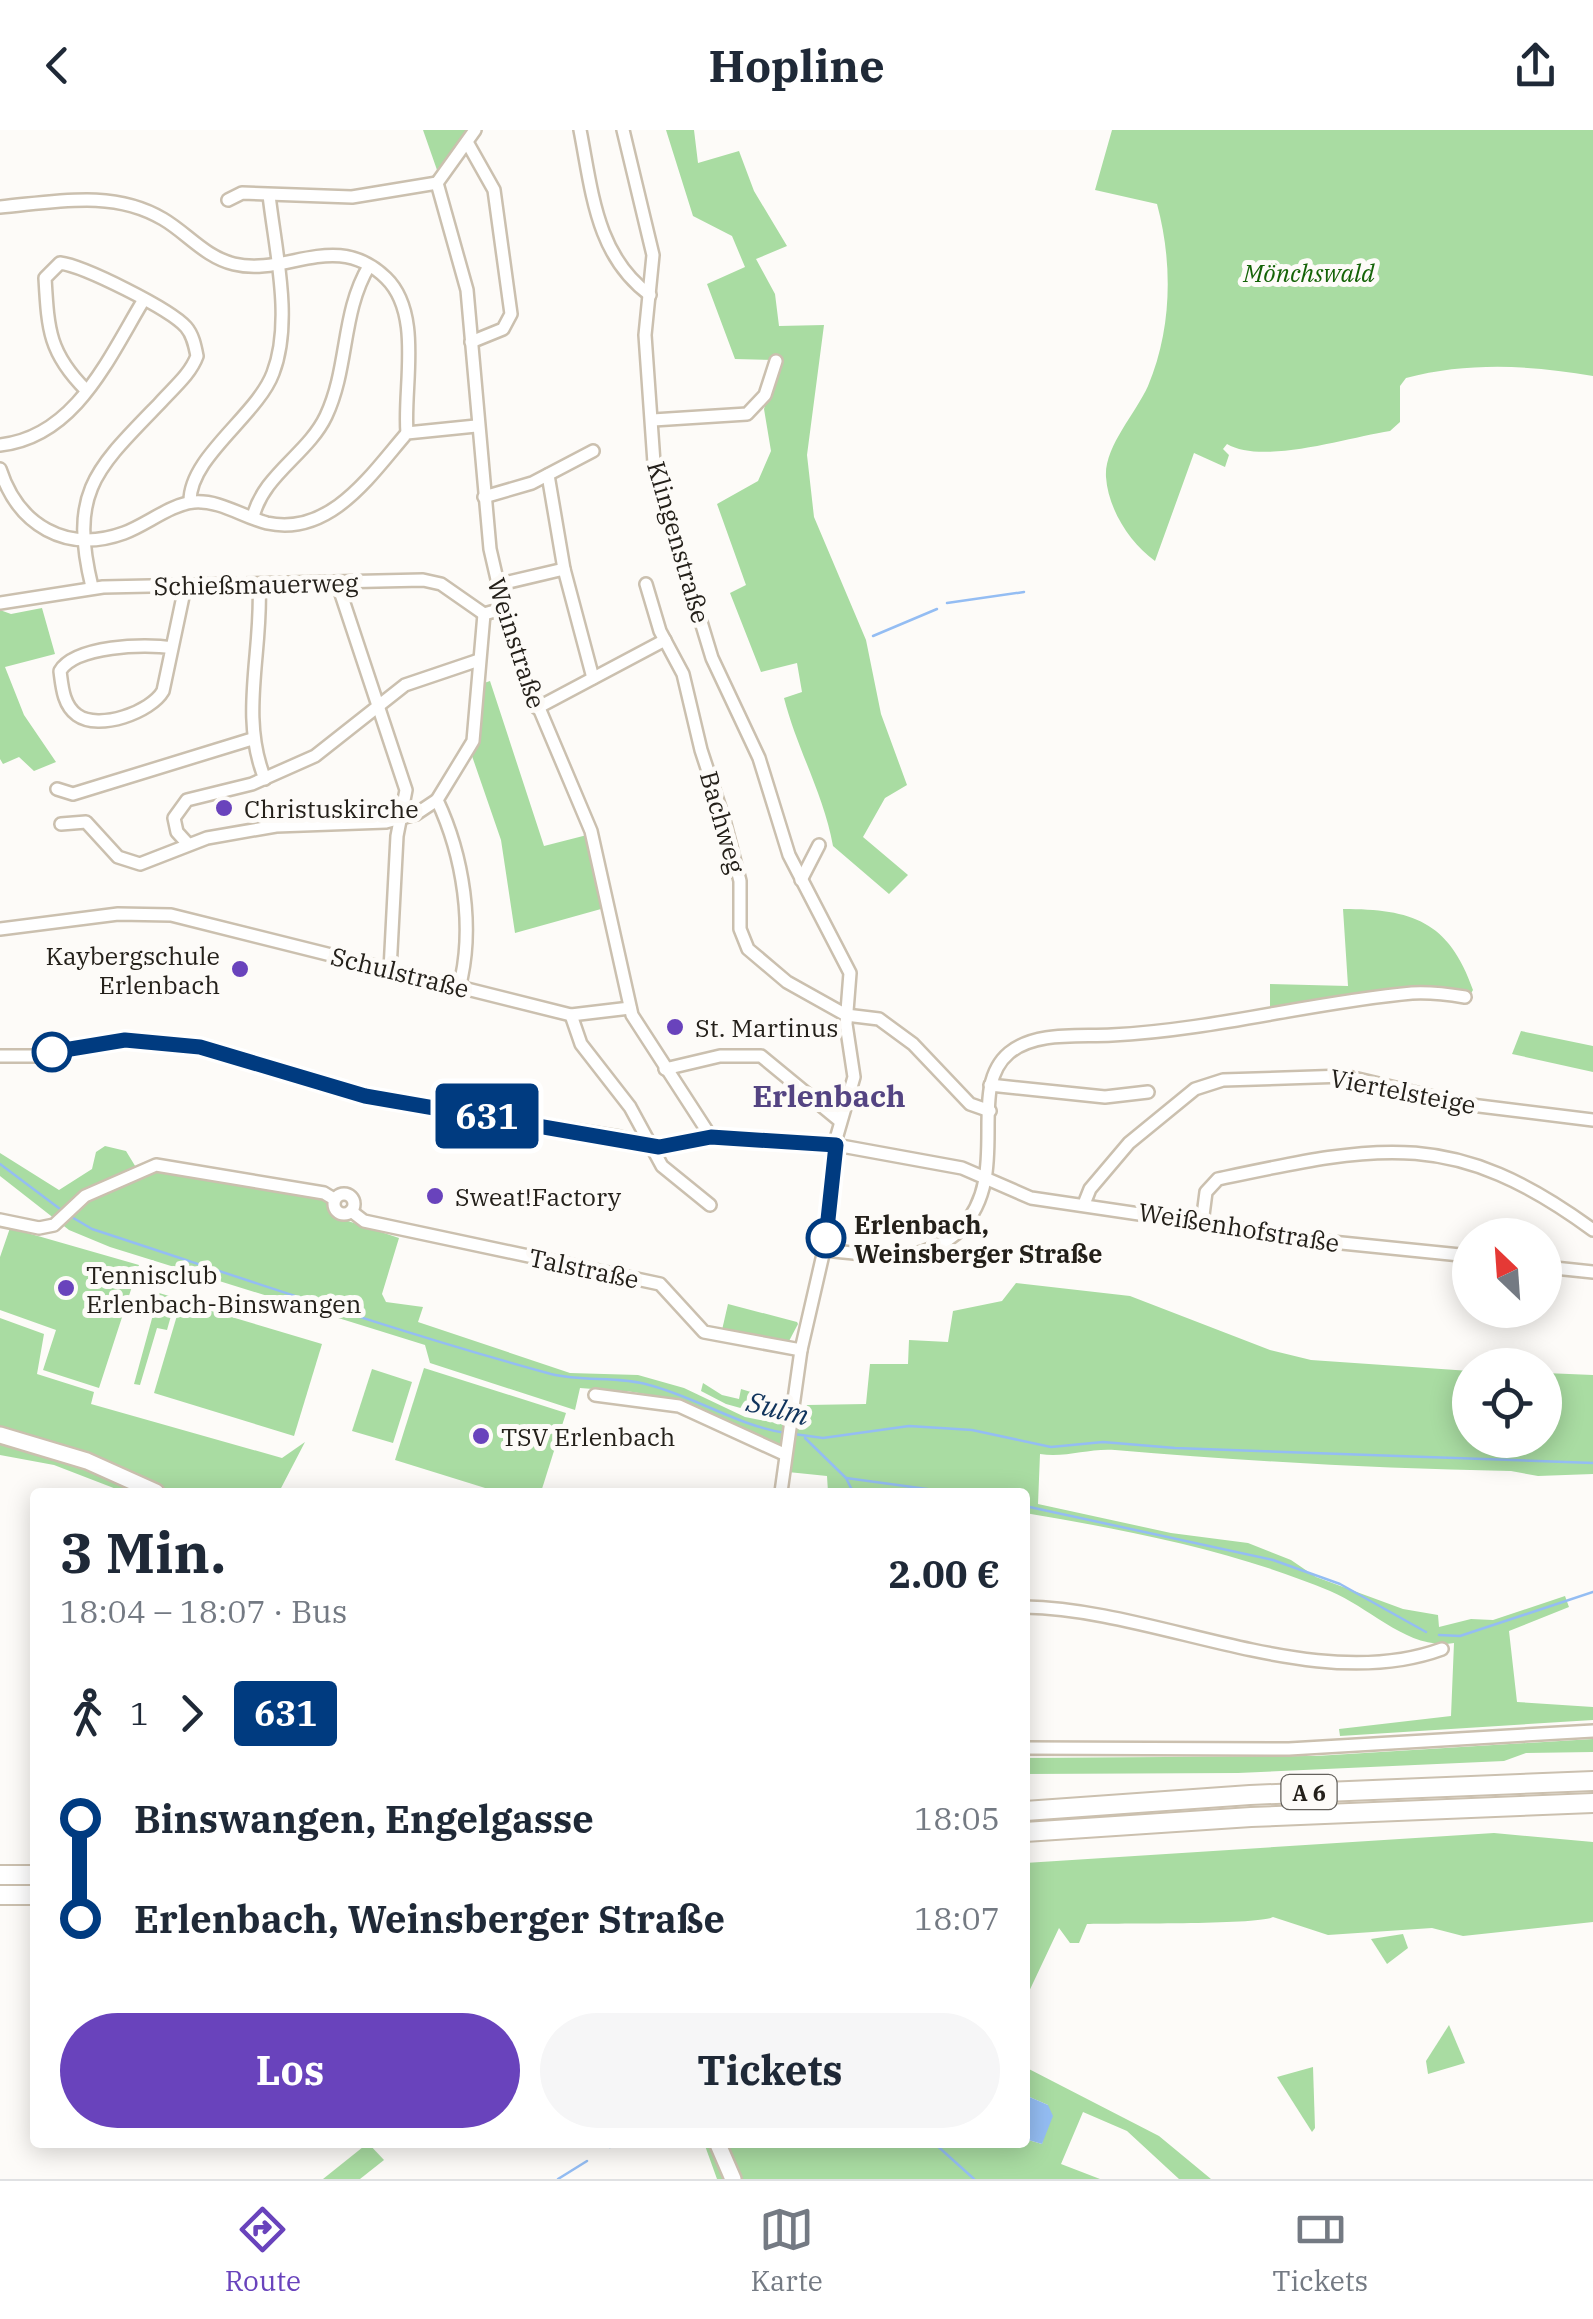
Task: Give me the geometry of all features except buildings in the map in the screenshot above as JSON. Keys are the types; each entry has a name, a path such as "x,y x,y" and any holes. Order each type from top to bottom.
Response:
{"highway":[{"name":"A 6","path":"1030,1811 1268,1794 1593,1781"},
{"name":"A 6","path":"1030,1832 1288,1815 1593,1803"},
{"path":"0,1874 30,1875"},
{"path":"0,1896 30,1896"}],"main road":[{"path":"0,1436 87,1461 147,1488"},
{"path":"720,2148 733,2179"}],"street":[{"path":"228,200 242,193 352,197 437,183 476,130"},
{"path":"580,130 607,248 625,274 650,295"},
{"name":"Klingenstraße","path":"623,130 653,254 644,335 654,463 712,658 758,758 801,880 847,962 851,982 846,1015 854,1077 840,1121 824,1250 801,1350 781,1488"},
{"path":"467,142 494,190 512,314 503,330 471,342"},
{"name":"Weinstraße","path":"437,183 463,269 484,497 502,609 537,708 590,831 630,1008 711,1137"},
{"path":"190,502 192,487 204,466 258,402 277,364 280,329 269,195"},
{"path":"0,207 92,200 131,204 169,222 217,258 236,265 325,254 370,266 395,288 402,308 407,332 408,433 369,480 329,512 298,524 190,502 124,533 82,539 62,537 32,523 15,504 0,468"},
{"path":"86,390 54,349 48,272 60,263 74,265 185,326 196,361 98,476 81,520 92,587"},
{"path":"253,517 264,492 326,415 340,378 354,296 370,266"},
{"path":"0,445 21,443 50,430 86,390 143,301"},
{"path":"653,420 747,414 760,404 776,361"},
{"path":"408,433 476,426"},
{"path":"484,497 548,475 593,451"},
{"path":"548,475 564,569 593,678"},
{"path":"496,585 564,569"},
{"name":"Schießmauerweg","path":"0,603 92,587 433,581 484,614"},
{"path":"337,582 406,790 390,970"},
{"path":"259,584 261,638 252,739 265,779"},
{"name":"Bachweg","path":"646,584 665,640 683,674 734,854 743,894 740,929 745,943 784,979 846,1015 880,1020 913,1044 970,1104 990,1111"},
{"path":"172,648 134,645 68,661 60,671 65,698 77,715 93,720 145,709 163,690 172,648 185,587"},
{"path":"61,824 86,822 118,857 134,864 147,863 188,843 276,826 402,819 437,800 473,741 484,614 502,609"},
{"path":"537,708 665,640"},
{"path":"188,843 174,825 180,804 265,779 315,756 405,685 479,660"},
{"path":"57,789 73,794 252,739"},
{"path":"437,800 453,836 461,878 464,952 460,988"},
{"path":"801,880 818,844"},
{"name":"Schulstraße","path":"0,929 62,918 171,915 571,1015 630,1008"},
{"path":"824,1250 900,1256 950,1240 976,1211 988,1180 990,1085 998,1066 1013,1050 1056,1037 1154,1031 1410,993 1465,998"},
{"path":"571,1015 581,1044 630,1107 662,1166 710,1206"},
{"name":"Weißenhofstraße","path":"0,1056 34,1056 108,1041 200,1047 365,1096 649,1146 670,1147 711,1137 836,1145 962,1168 1019,1195 1322,1241 1452,1254"},
{"path":"665,1069 710,1058 761,1056 840,1121"},
{"name":"Viertelsteige","path":"1084,1204 1090,1189 1129,1143 1195,1089 1223,1080 1345,1076 1464,1104 1593,1120"},
{"path":"990,1085 1105,1096 1148,1092"},
{"path":"1202,1223 1206,1192 1218,1178 1346,1154 1399,1152 1442,1155 1490,1168 1543,1195 1593,1230"},
{"name":"Talstraße","path":"0,1220 39,1228 60,1220 76,1202 148,1168 164,1165 324,1193 334,1200 341,1194 351,1197 351,1211 364,1222 660,1284 704,1332 801,1350"},
{"path":"1562,1268 1593,1272"},
{"path":"595,1394 679,1406 784,1450"},
{"path":"1030,1608 1111,1615 1266,1654 1315,1660 1401,1658 1442,1650"},
{"path":"1030,1748 1289,1749 1593,1731"}],"green space":[{"path":"423,130 471,130 437,170"},
{"path":"666,130 694,130 698,163 739,151 754,191 787,246 756,259 775,294 779,326 824,325 807,455 814,517 866,640 881,714 907,785 885,798 863,837 908,875 889,894 833,846 784,698 802,692 797,663 761,672 730,593 746,585 717,504 758,481 771,451 764,409 778,360 735,359 707,284 745,267 732,236 693,216"},
{"name":"Mönchswald","path":"1112,130 1593,130 1593,376 1499,367 1429,373 1406,378 1400,386 1400,422 1390,431 1282,451 1242,450 1227,444 1223,449 1229,455 1225,467 1194,453 1155,561 1122,524 1111,501 1106,477 1110,454 1148,386 1162,342 1168,296 1166,249 1157,204 1095,190"},
{"path":"42,608 55,654 5,667 24,715 56,762 34,771 19,757 3,764 0,759 0,610 11,614"},
{"path":"490,681 544,846 587,835 601,909 515,933 501,840 472,756 481,725 484,683"},
{"path":"1343,909 1408,916 1440,934 1463,967 1473,990 1470,995 1439,989 1270,1009 1270,984 1348,986"},
{"path":"1521,1031 1593,1046 1593,1072 1512,1054"},
{"path":"105,1146 126,1151 140,1174 155,1168 323,1195 339,1218 399,1238 382,1294 386,1302 423,1307 418,1322 570,1373 638,1375 684,1388 745,1417 797,1427 807,1405 866,1404 870,1364 908,1364 909,1340 948,1342 953,1311 1002,1301 1016,1283 1130,1296 1270,1350 1311,1360 1452,1370 1452,1458 1562,1458 1562,1374 1593,1375 1593,1474 1538,1476 1511,1471 1313,1464 1105,1450 1040,1454 1038,1504 1171,1533 1248,1543 1291,1560 1316,1577 1403,1609 1438,1615 1439,1627 1471,1619 1493,1620 1565,1596 1569,1607 1509,1631 1517,1702 1593,1707 1593,1720 1340,1736 1339,1729 1451,1716 1454,1643 1437,1644 1406,1635 1345,1598 1257,1564 1141,1535 1030,1514 1030,1488 828,1488 827,1476 788,1472 791,1449 658,1397 580,1388 575,1410 430,1363 425,1345 110,1247 69,1230 0,1176 0,1153 59,1190 92,1169 96,1152"},
{"name":"Tennisclub Erlenbach-Binswangen","path":"10,1228 139,1265 99,1388 43,1370 56,1330 0,1310 0,1257"},
{"path":"159,1293 176,1298 167,1330 157,1328 140,1385 134,1384"},
{"path":"181,1302 322,1344 294,1436 154,1393"},
{"path":"728,1304 798,1324 788,1343 722,1330"},
{"path":"0,1318 44,1334 37,1374 94,1392 91,1404 282,1458 305,1442 281,1488 114,1488 54,1465 0,1455"},
{"name":"TSV Erlenbach","path":"424,1368 566,1413 542,1488 485,1488 395,1460"},
{"path":"372,1369 412,1382 393,1443 352,1431"},
{"path":"703,1383 722,1395 739,1399 741,1389 780,1401 777,1418 726,1404 701,1391"},
{"path":"1593,1739 1593,1752 1526,1753 1504,1761 1238,1773 1030,1774 1030,1758 1316,1756"},
{"path":"1494,1833 1593,1842 1593,1922 1463,1936 1432,1928 1328,1935 1273,1917 1087,1924 1079,1943 1070,1943 1059,1928 1030,1989 1030,1863"},
{"path":"1403,1934 1408,1948 1387,1964 1371,1939"},
{"path":"1449,2025 1465,2063 1428,2074 1426,2061"},
{"path":"1313,2067 1315,2128 1312,2132 1277,2077"},
{"path":"1030,2070 1159,2136 1211,2179 1179,2179 1127,2131 1083,2112 1061,2164 1100,2179 717,2179 706,2148 1030,2148 1030,2140 1042,2144 1048,2105 1030,2097"},
{"path":"362,2148 373,2148 384,2160 360,2179 323,2179"}],"water":[{"path":"1030,2097 1048,2105 1053,2116 1042,2144 1030,2140"}],"waterway":[{"path":"947,603 1024,592"},
{"path":"873,636 937,609"},
{"name":"Sulm","path":"0,1164 64,1212"},
{"name":"Sulm","path":"70,1216 92,1229 436,1341 551,1374 649,1385 751,1424 786,1433"},
{"name":"Sulm","path":"794,1434 823,1438 909,1426 972,1430 1051,1447 1103,1442 1593,1463"},
{"path":"805,1438 846,1478 851,1488"},
{"path":"846,1478 920,1488"},
{"path":"1030,1507 1273,1560 1340,1584 1426,1632"},
{"path":"1439,1635 1460,1636 1593,1592"},
{"path":"940,2148 974,2179"},
{"path":"558,2179 587,2161"}],"bus line":[{"name":"631","path":"52,1052 125,1040 200,1047 365,1096 619,1137 649,1146 670,1147 711,1137 836,1145 826,1238"}],"place":[{"name":"Christuskirche","path":"224,808"},
{"name":"Kaybergschule Erlenbach","path":"240,969"},
{"name":"St. Martinus","path":"675,1027"},
{"name":"Sweat!Factory","path":"435,1196"},
{"name":"Erlenbach, Weinsberger Straße","path":"826,1238"},
{"name":"Tennisclub Erlenbach-Binswangen","path":"66,1288"},
{"name":"TSV Erlenbach","path":"481,1436"}],"district":[{"name":"Erlenbach","path":"829,1095"}]}
